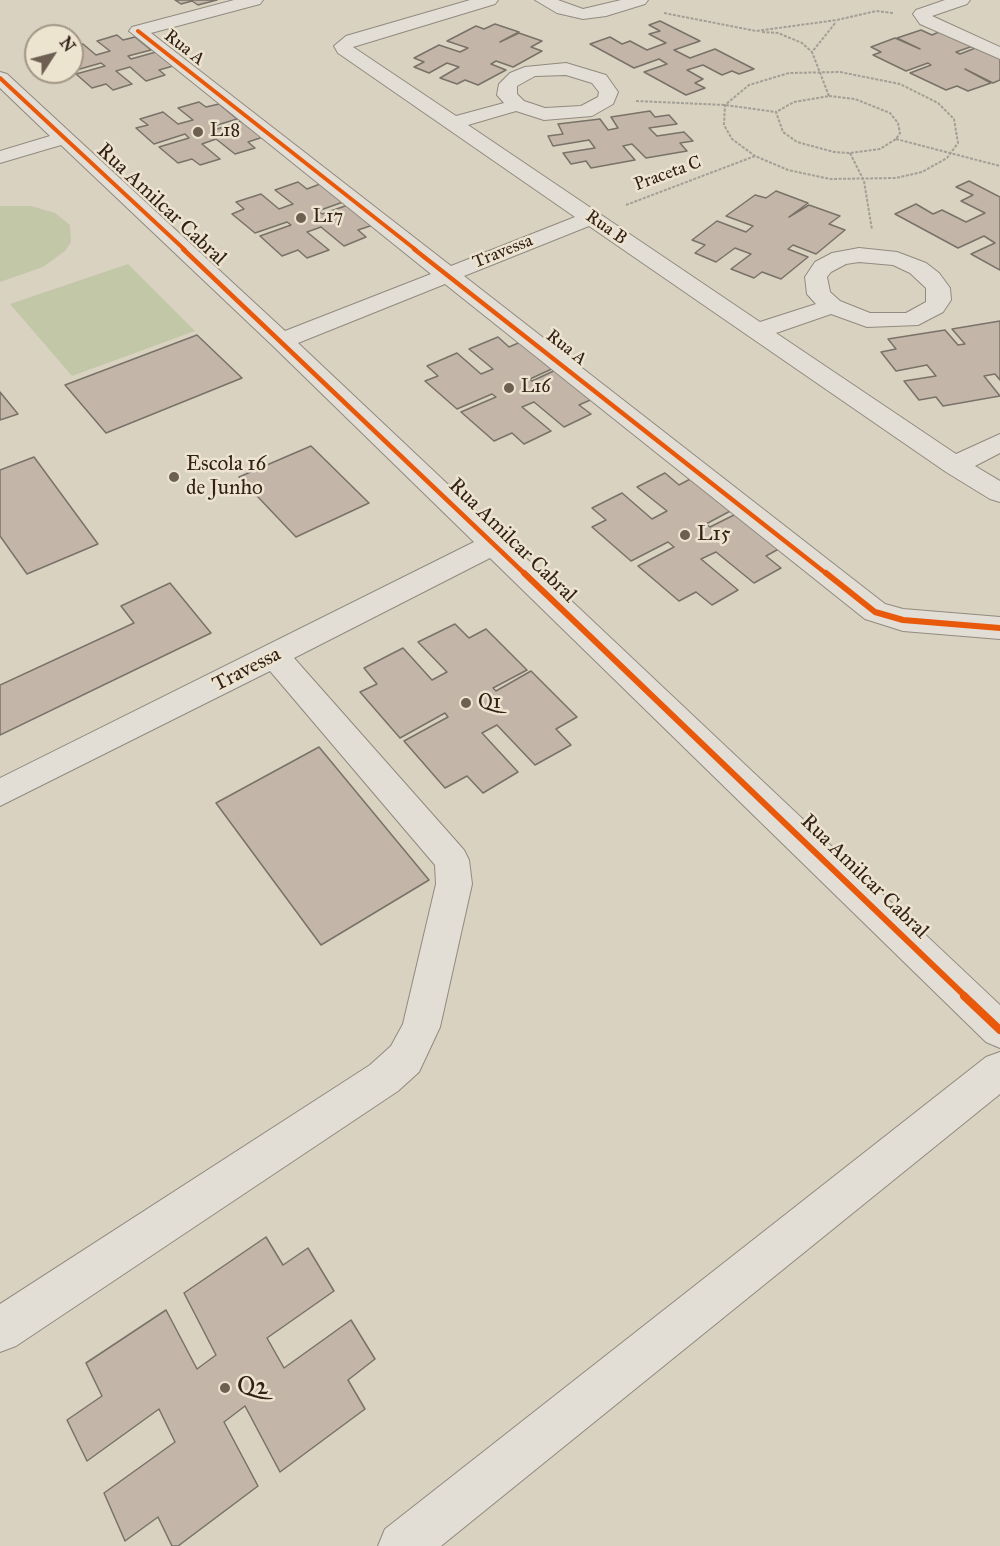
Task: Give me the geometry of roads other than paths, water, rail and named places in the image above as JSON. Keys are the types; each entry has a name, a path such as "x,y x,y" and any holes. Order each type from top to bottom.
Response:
{"street":[{"name":"Rua A","path":"254,0 138,31 875,612 903,620 1000,628"},
{"name":"Rua B","path":"489,0 352,40 343,46 347,52 955,466 1000,493"},
{"path":"544,0 563,9 584,14 600,12 639,0"},
{"path":"961,0 922,14 926,20 1000,54"},
{"path":"453,123 517,105 544,114 562,115 585,112 606,100 609,92 607,86 599,79 582,72 549,69 532,71 517,77 508,84 507,95 517,105"},
{"name":"Rua Amilcar Cabral","path":"0,78 282,341 1000,1030"},
{"path":"0,157 64,138"},
{"name":"Travessa","path":"282,341 591,218"},
{"path":"757,331 832,306 858,318 889,322 910,320 934,308 939,300 938,288 932,278 918,268 897,259 876,255 840,258 823,267 816,277 819,294 832,306"},
{"path":"955,466 1000,442"},
{"name":"Travessa","path":"0,793 492,545"},
{"path":"0,1330 384,1078 405,1059 421,1027 454,884 452,860 274,656"},
{"path":"402,1546 1000,1070"}],"place":[{"name":"L18","path":"198,132"},
{"name":"L17","path":"301,218"},
{"name":"L16","path":"509,388"},
{"name":"Escola 16 de Junho","path":"174,477"},
{"name":"L15","path":"685,535"},
{"name":"Q1","path":"466,703"},
{"name":"Q2","path":"225,1388"}]}
